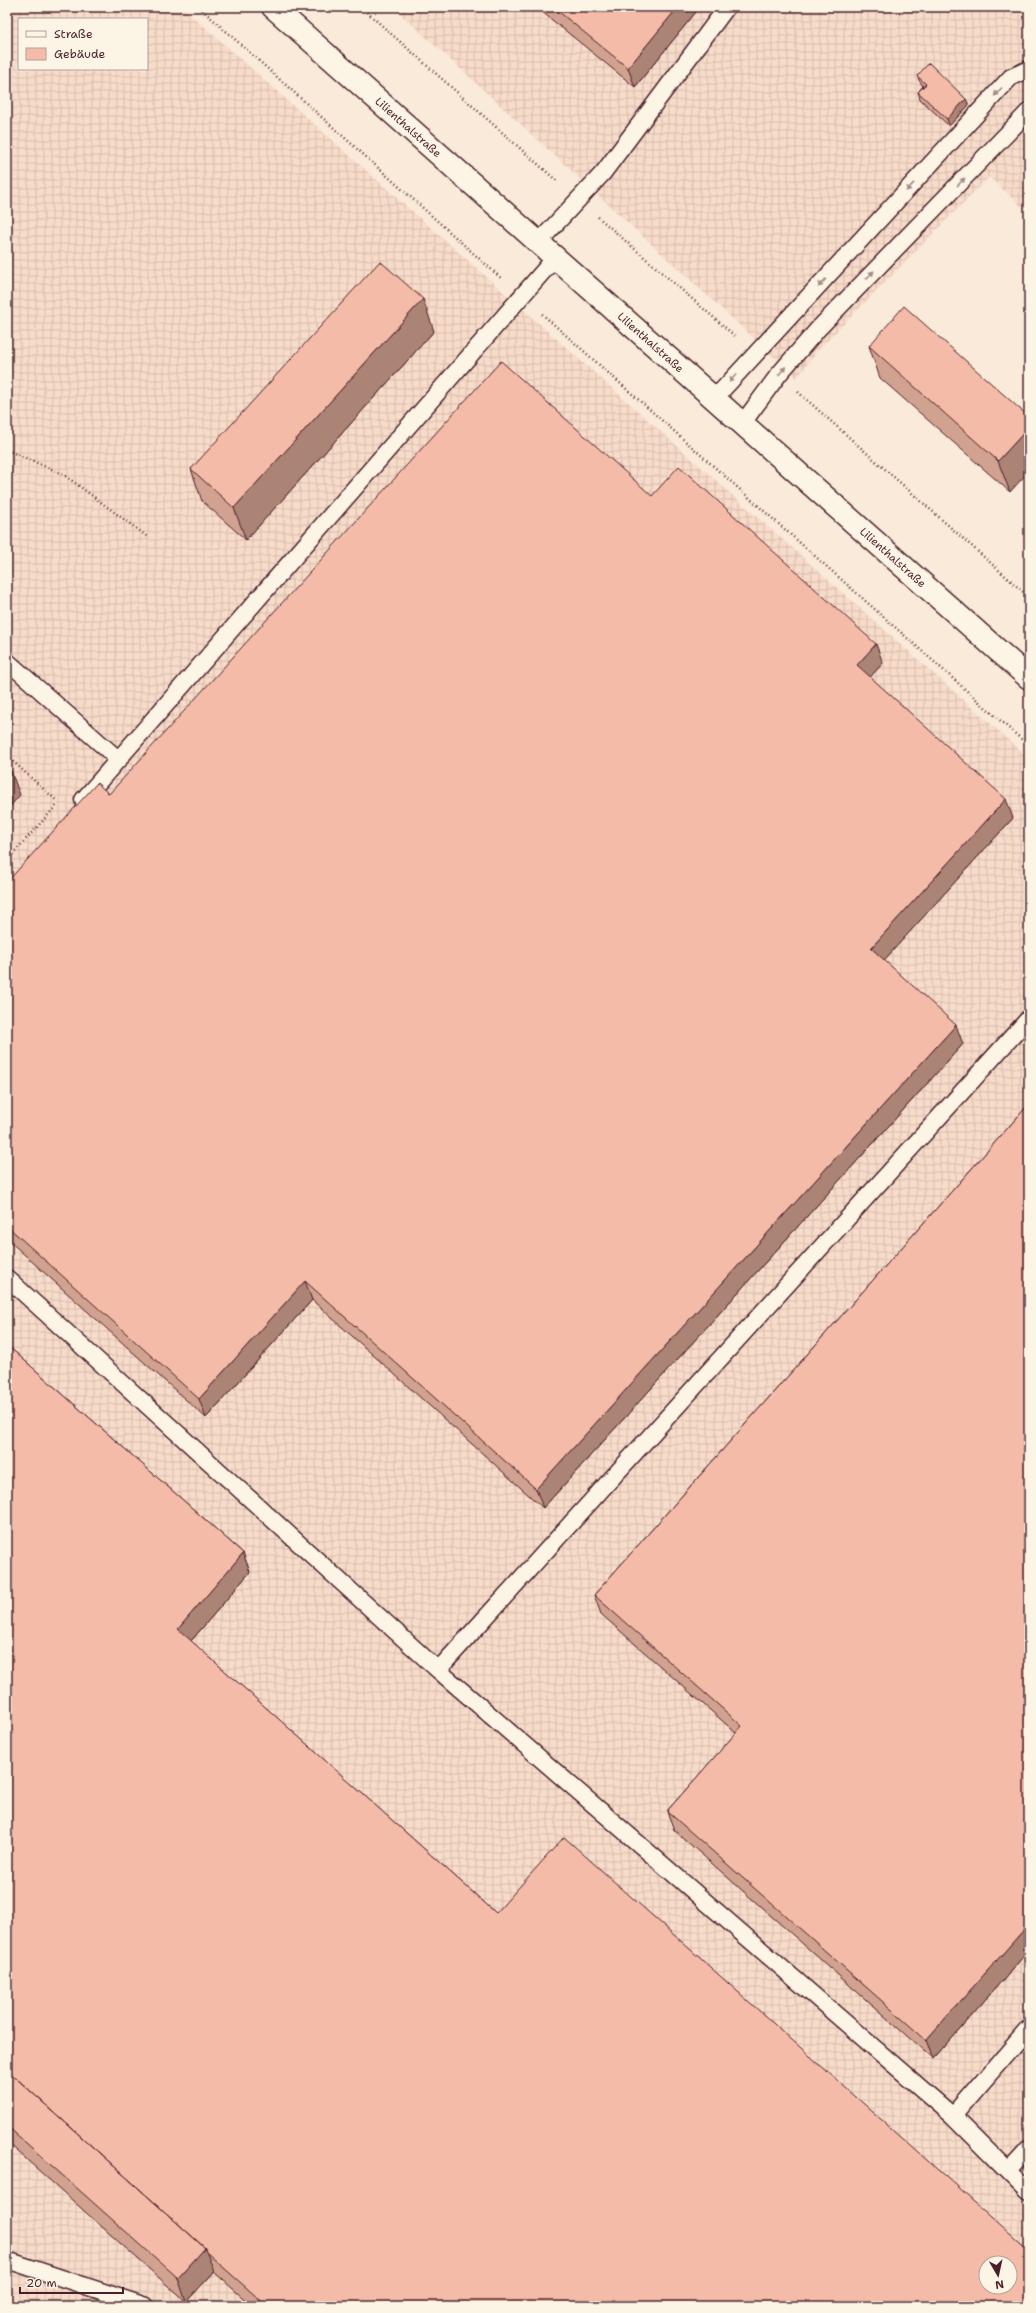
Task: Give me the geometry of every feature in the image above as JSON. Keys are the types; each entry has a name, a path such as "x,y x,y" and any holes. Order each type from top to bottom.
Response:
{"main road":[{"name":"Lilienthalstraße","path":"273,7 538,244 1029,678"}],"lane":[{"path":"538,244 603,173 727,7"},
{"path":"714,399 1011,77 1029,69"},
{"path":"742,424 779,374 818,329 1029,111"},
{"path":"65,808 119,760 554,258"},
{"path":"7,661 119,760"},
{"path":"438,1670 1029,1018"},
{"path":"7,1278 438,1670 953,2116 1029,2192"},
{"path":"953,2116 1029,2028"},
{"path":"1009,2171 1029,2149"},
{"path":"7,2260 146,2306"}],"path":[{"path":"199,7 521,296 1029,746"},
{"path":"361,7 755,354"},
{"path":"779,374 1029,597"},
{"path":"7,450 63,474 150,538"},
{"path":"7,756 65,808 7,860"}],"shaded area":[{"path":"7,7 182,7 1029,758 1029,2306 7,2306"},
{"path":"393,7 1029,7 1029,213 989,177 819,349 797,378"}],"building":[{"path":"553,7 678,7 628,68"},
{"path":"929,63 966,99 947,119 918,92 926,84 917,76"},
{"path":"380,261 423,299 234,508 191,469"},
{"path":"904,306 1029,417 1029,427 998,461 869,346"},
{"path":"501,361 652,496 679,466 876,644 857,665 1006,799 871,948 956,1025 536,1489 305,1281 199,1399 7,1226 7,882 97,783 109,794"},
{"path":"7,768 11,771 7,776"},
{"path":"1029,1104 1029,1924 926,2040 667,1811 742,1726 594,1595"},
{"path":"7,1345 243,1553 178,1629 496,1913 564,1837 1029,2251 1029,2306 267,2306 206,2252 205,2248 7,2070"},
{"path":"7,2070 205,2248 178,2278 7,2126"}]}
